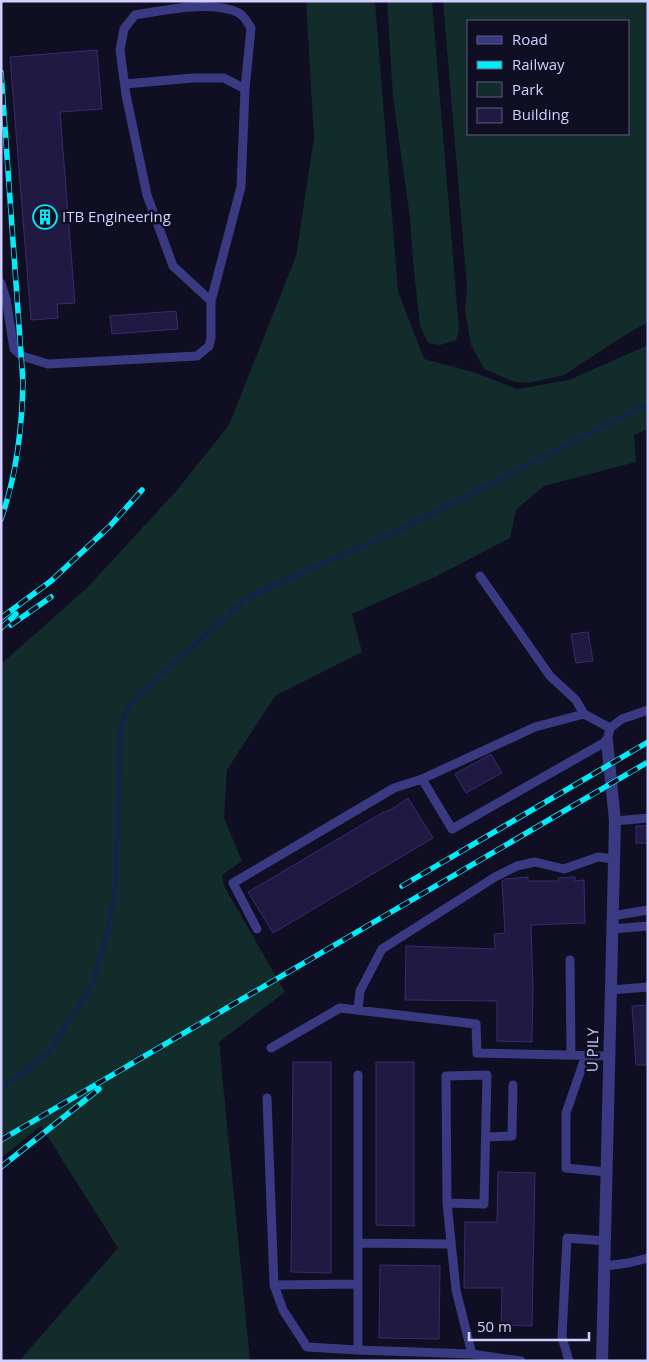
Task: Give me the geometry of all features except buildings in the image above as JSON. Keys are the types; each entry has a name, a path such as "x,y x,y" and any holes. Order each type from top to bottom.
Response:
{"street":[{"name":"U PILY","path":"602,1361 615,821 606,741"}],"lane":[{"path":"1,283 6,299 14,349 22,356 48,364 197,356 209,346 211,338 210,301 241,187 245,89 251,28 241,14 217,6 161,10 135,15 124,29 120,50 147,195 173,266 210,301"},
{"path":"125,84 193,78 224,78 245,89"},
{"path":"480,576 550,676 576,700 584,714 610,728"},
{"path":"422,779 452,829 606,741 610,728 622,719 648,710"},
{"path":"257,929 233,883 394,788 422,779 535,727 584,714"},
{"path":"615,821 648,818"},
{"path":"358,1010 360,991 382,949 495,878 517,866 535,862 564,869 598,857 614,860"},
{"path":"612,916 648,910"},
{"path":"612,929 648,926"},
{"path":"570,960 571,1055"},
{"path":"611,990 648,988"},
{"path":"271,1048 340,1008 476,1024 477,1053 609,1056"},
{"path":"586,1055 566,1113 566,1168 607,1172"},
{"path":"358,1075 358,1350"},
{"path":"447,1203 484,1204 487,1076 446,1076 447,1203 456,1290 472,1354"},
{"path":"486,1137 512,1136 513,1085"},
{"path":"267,1098 274,1285 283,1310 307,1347 472,1354 521,1361"},
{"path":"569,1361 562,1337 567,1238 606,1241"},
{"path":"358,1243 451,1244"},
{"path":"605,1266 648,1258"},
{"path":"274,1285 358,1284"}],"green space":[{"path":"306,1 375,1 398,291 424,359 473,372 517,389 569,380 648,345 648,429 634,435 636,462 544,486 516,510 510,538 439,575 352,614 362,652 275,696 227,770 224,818 242,861 222,875 224,886 285,992 219,1042 250,1361 19,1361 118,1248 41,1126 1,1158 1,664 88,587 178,489 229,425 296,256 314,138"},
{"path":"387,1 432,1 459,330 456,340 440,345 428,343 420,326 410,218 393,97"},
{"path":"443,1 648,1 648,322 564,375 529,383 515,382 484,369 471,345 465,310 467,287"}],"waterway":[{"path":"1,1087 27,1070 50,1050 94,982 115,893 120,736 125,713 135,698 248,597 390,534 648,404"}],"railway":[{"path":"1,72 23,382 18,451 1,519"},
{"path":"1,618 51,581 110,526 142,490"},
{"path":"11,625 51,597"},
{"path":"1,628 16,614"},
{"path":"402,886 648,742"},
{"path":"1,1140 648,762"},
{"path":"1,1167 99,1089"}],"place":[{"name":"ITB Engineering","path":"45,217"}]}
